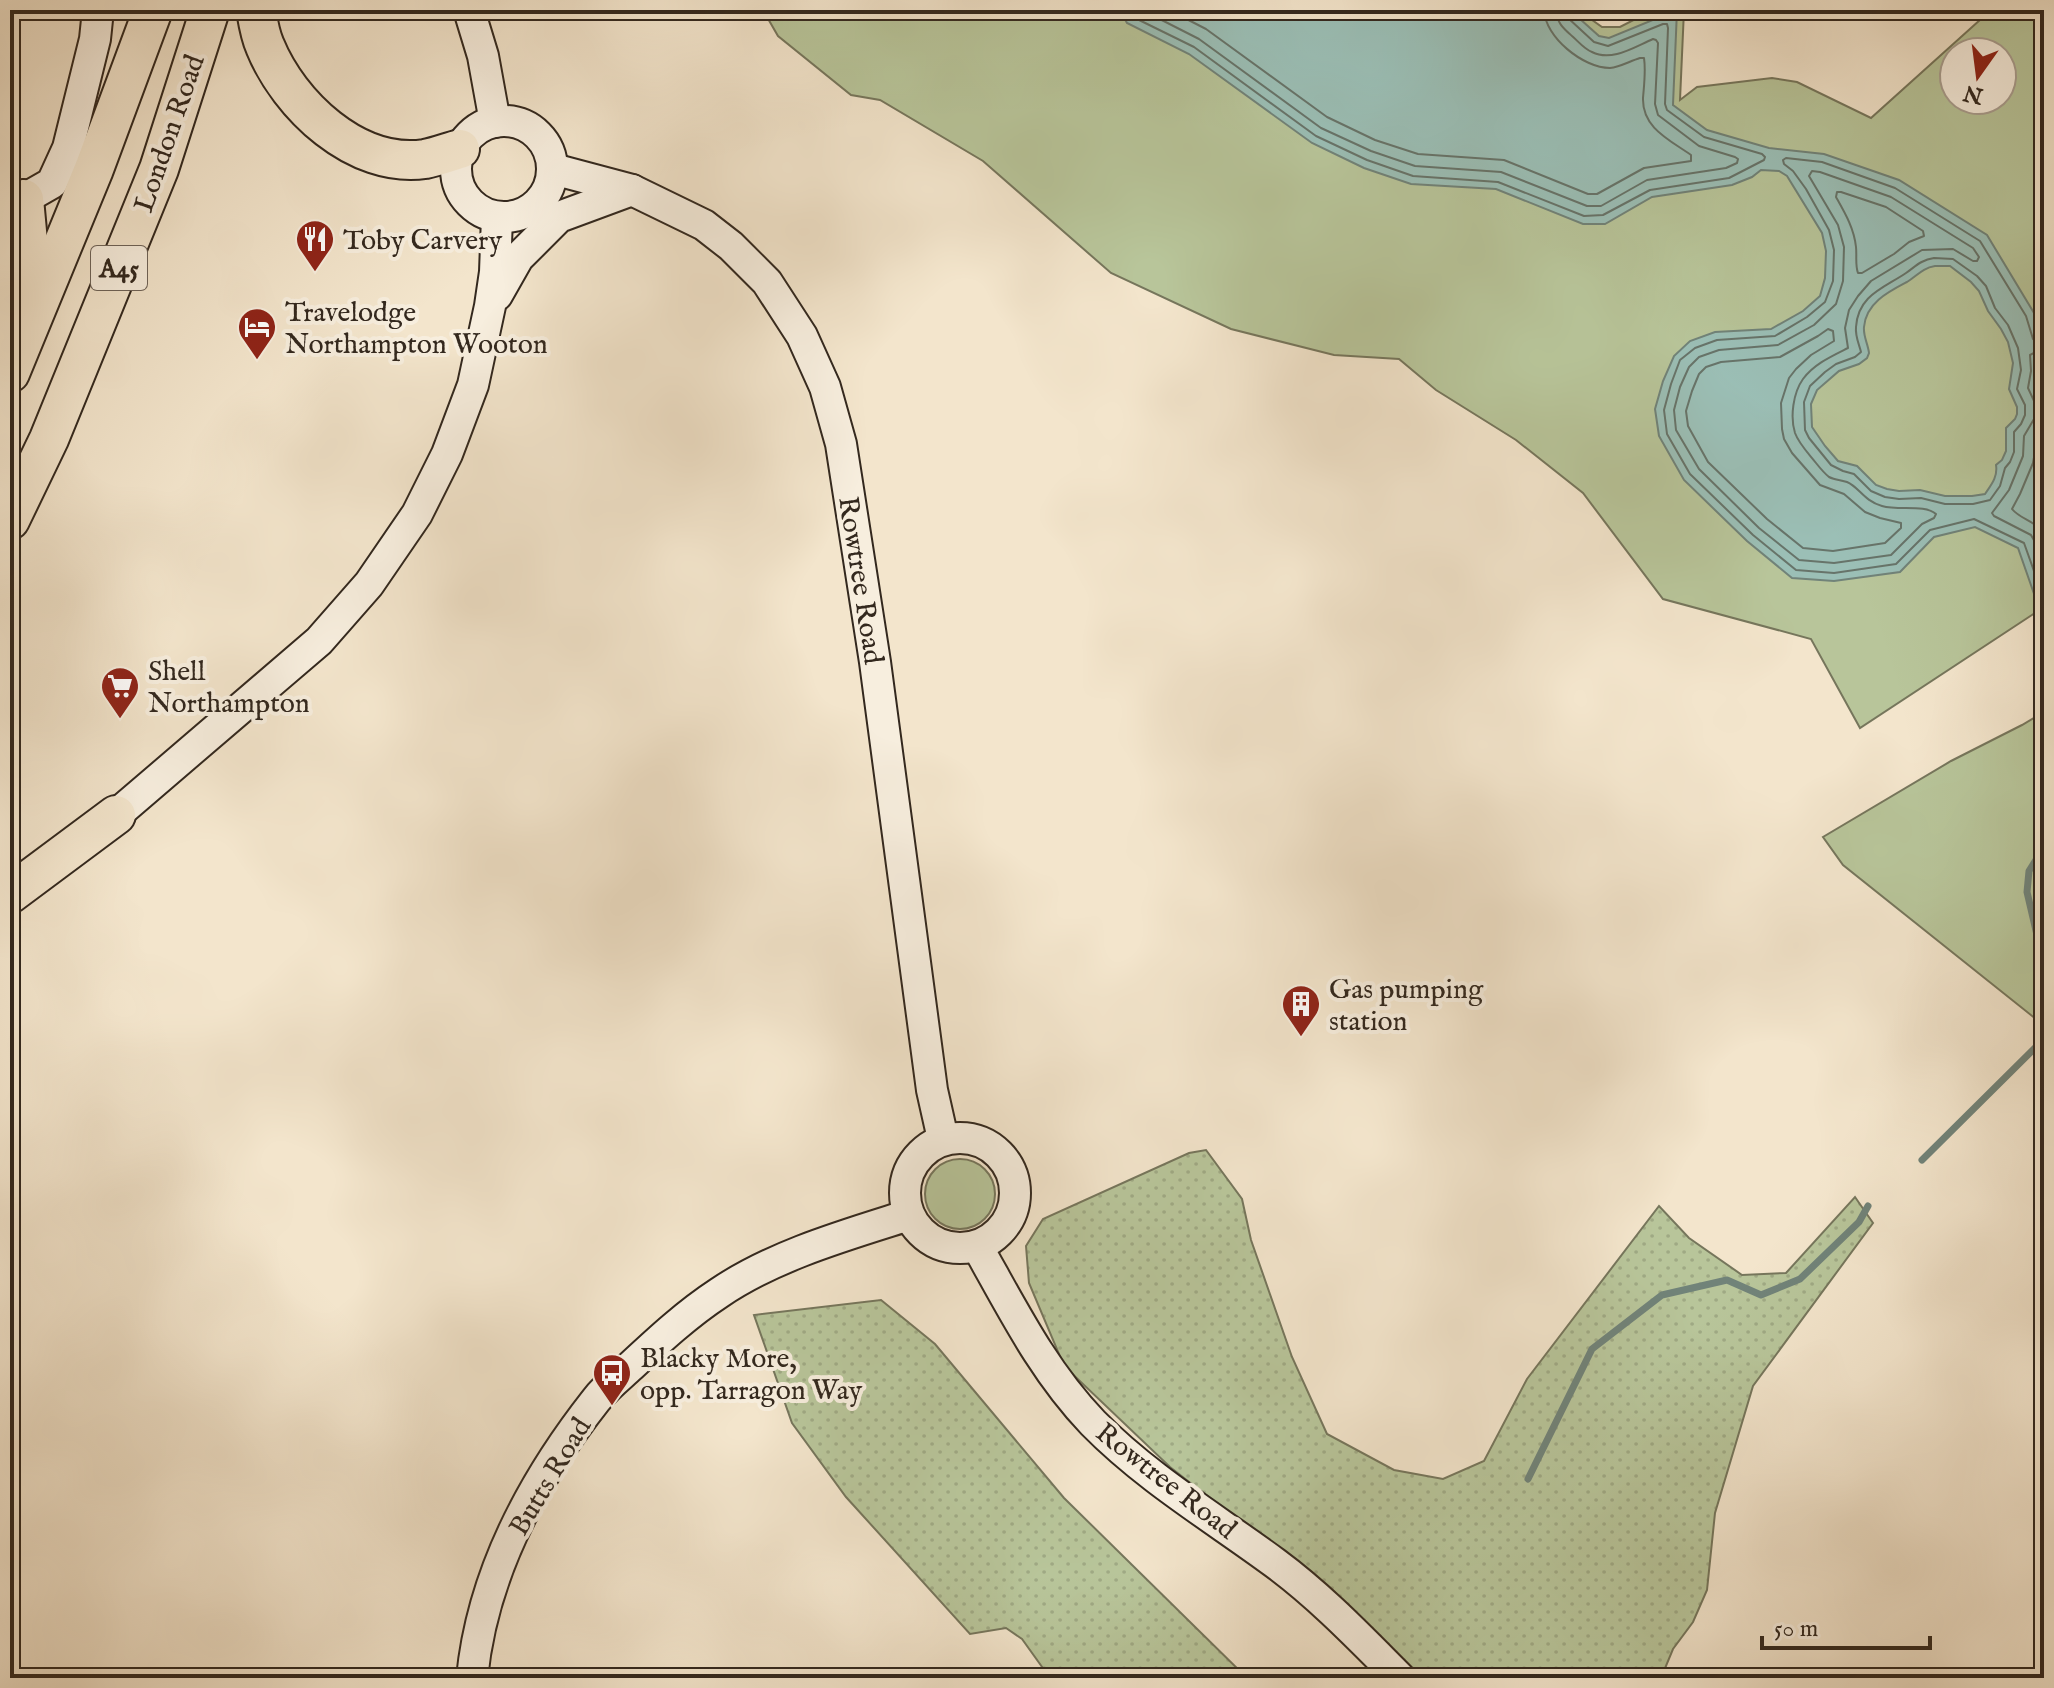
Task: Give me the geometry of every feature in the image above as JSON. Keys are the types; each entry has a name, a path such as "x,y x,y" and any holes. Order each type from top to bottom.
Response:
{"highway":[{"name":"London Road","path":"10,373 94,169 153,10"},
{"name":"London Road","path":"10,520 49,439 159,169 210,10"},
{"path":"256,10 264,44 280,76 303,107 334,132 363,151 395,159 424,159 460,149"},
{"path":"10,301 28,242 24,199"},
{"path":"10,894 116,815"}],"street":[{"path":"24,199 52,183 68,148 95,39 98,10"},
{"path":"469,10 483,56 495,122"},
{"path":"495,122 512,122 528,127 547,147 553,169 550,186 538,204 524,213 507,218 481,212 467,201 459,187 455,171 460,149 477,129 495,122"},
{"name":"Rowtree Road","path":"553,169 632,190 704,225 740,253 767,282 802,336 825,387 841,444 873,647 932,1090 943,1139"},
{"path":"490,306 518,258 559,217 632,190"},
{"path":"116,815 319,641 369,584 417,514 447,454 473,385 495,272 497,217"},
{"path":"964,1137 980,1140 1001,1155 1015,1180 1016,1202 1010,1218 997,1235 977,1246 965,1249 937,1243 929,1239 909,1215 905,1202 905,1182 911,1167 927,1148 943,1139 964,1137"},
{"name":"Butts Road","path":"472,1678 475,1650 492,1585 513,1530 547,1469 598,1397 668,1330 719,1292 816,1245 909,1215"},
{"name":"Rowtree Road","path":"977,1246 1042,1361 1093,1423 1151,1475 1277,1565 1335,1612 1400,1678"}],"green space":[{"path":"763,10 1578,10 1602,27 1620,27 1653,10 1684,10 1680,100 1697,87 1772,78 1797,82 1871,118 1938,58 1938,116 2018,116 2018,36 1962,36 1991,10 2044,10 2044,607 1860,728 1811,639 1663,599 1583,493 1516,440 1436,390 1399,359 1334,355 1231,329 1111,273 983,161 880,100 851,95 778,36"},
{"path":"2044,712 2044,1023 2041,1023 1843,865 1823,837 1951,761"},
{"path":"1206,1150 1242,1199 1251,1240 1292,1357 1327,1434 1394,1470 1443,1479 1484,1461 1527,1379 1659,1206 1689,1238 1742,1275 1786,1273 1855,1197 1873,1223 1753,1386 1715,1513 1707,1590 1693,1622 1673,1649 1661,1678 1417,1678 1402,1659 1318,1583 1170,1467 1064,1366 1029,1283 1026,1246 1043,1219 1189,1153"},
{"path":"960,1159 985,1169 995,1194 985,1219 960,1229 935,1219 925,1194 935,1169"},
{"path":"881,1300 935,1344 1064,1498 1247,1678 1050,1678 1022,1639 1006,1628 970,1634 846,1497 792,1423 754,1315"}],"water":[{"path":"1120,10 1570,10 1599,36 1609,38 1677,10 1673,105 1707,130 1769,148 1824,154 1899,180 1987,235 2034,313 2044,348 2044,603 2040,611 2018,548 1975,527 1934,537 1900,572 1834,581 1792,578 1747,541 1684,480 1659,436 1655,409 1674,356 1690,341 1715,332 1771,329 1803,311 1820,296 1825,278 1826,251 1822,233 1787,176 1779,171 1761,170 1732,185 1652,197 1605,224 1583,224 1496,189 1411,184 1364,168 1312,143 1189,54 1127,23","holes":["1950,266 1979,291 2008,342 2013,363 2009,389 2017,414 2006,428 2006,451 1996,465 1995,477 1985,494 1945,496 1920,490 1887,489 1876,485 1857,466 1838,461 1812,427 1811,404 1817,390 1839,371 1867,358 1869,353 1864,327 1873,305 1927,268"]}],"waterway":[{"path":"2044,847 2029,871 2027,892 2044,965"},
{"path":"1922,1160 2044,1039"},
{"path":"1528,1479 1592,1349 1662,1295 1727,1280 1761,1295 1800,1279 1859,1222 1868,1206"}],"place":[{"name":"Toby Carvery","path":"315,273"},
{"name":"Travelodge Northampton Wooton","path":"257,361"},
{"name":"Shell Northampton","path":"120,720"},
{"name":"Gas pumping station","path":"1301,1038"},
{"name":"Blacky More, opp. Tarragon Way","path":"612,1407"}]}
